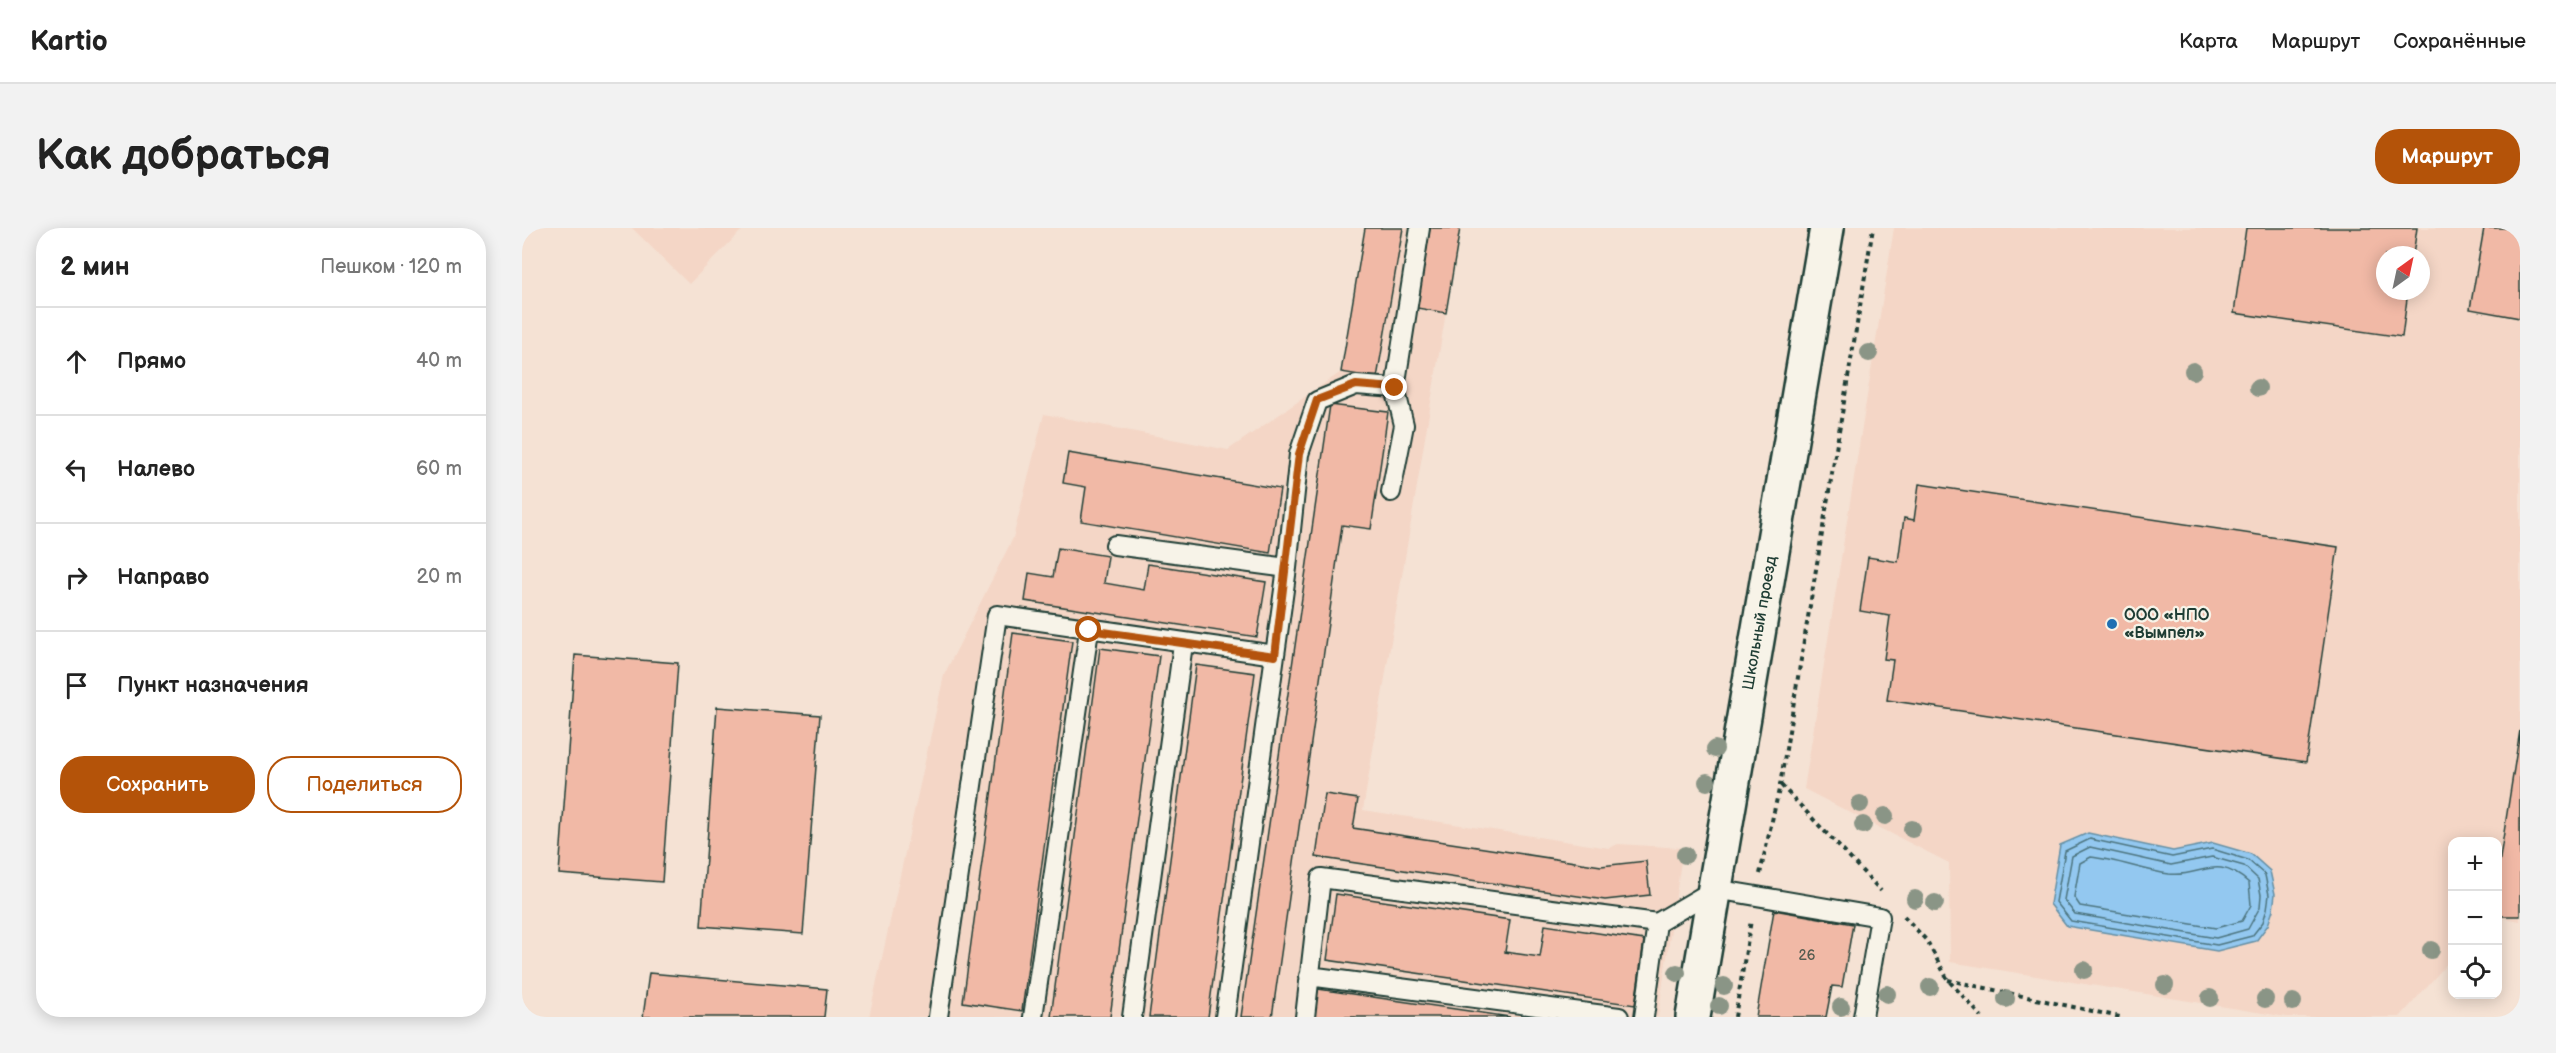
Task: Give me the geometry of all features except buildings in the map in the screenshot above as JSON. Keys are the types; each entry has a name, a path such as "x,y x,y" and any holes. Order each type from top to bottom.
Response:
{"street":[{"name":"Школьный проезд","path":"1693,1017 1827,228"}],"lane":[{"path":"1391,492 1404,425 1395,388 1420,228"},
{"path":"1225,1017 1287,568 1299,454 1317,400 1356,385 1395,388"},
{"path":"1115,545 1287,568"},
{"path":"938,1017 997,615 1275,656"},
{"path":"1033,1017 1089,630"},
{"path":"1132,1017 1183,644"},
{"path":"1305,1017 1321,878 1658,923 1715,890 1880,917 1863,1017"},
{"path":"1644,1017 1658,923"},
{"path":"1309,976 1619,1017"}],"path":[{"path":"1735,1017 1755,896 1780,785 1873,228"},
{"path":"1948,980 2120,1017"}],"shaded area":[{"path":"632,228 744,228 689,284"},
{"path":"1365,228 1460,228 1363,810 1609,848 1618,844 1683,848 1658,1017 869,1017 944,675 1013,538 1044,414 1228,450 1341,372"},
{"path":"1894,228 2520,228 2520,921 2502,918 2502,837 2448,837 2448,963 2400,1017 2287,1017 1950,962 1949,863 1804,789"}],"water":[{"path":"2088,833 2173,851 2213,843 2251,854 2270,871 2275,894 2268,925 2256,941 2217,951 2067,926 2050,904 2060,845"}],"place":[{"name":"ООО «НПО «Вымпел»","path":"2112,624"}],"route":[{"path":"1089,630 1275,656 1299,454 1317,400 1356,385 1395,388"}]}
